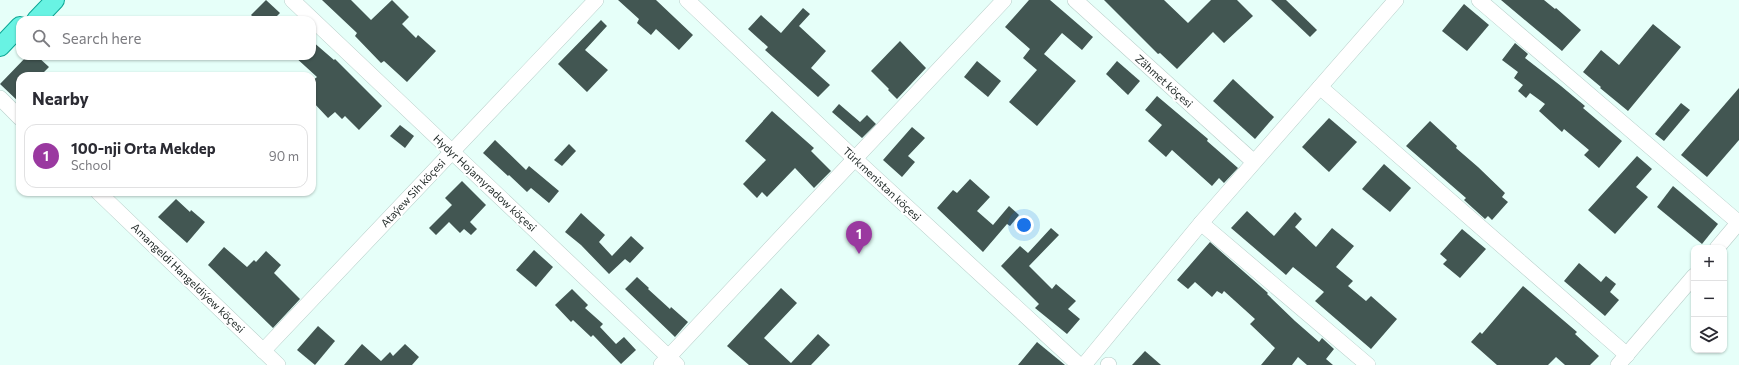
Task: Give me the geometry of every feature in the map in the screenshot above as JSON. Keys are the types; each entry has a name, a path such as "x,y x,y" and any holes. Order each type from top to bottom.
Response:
{"main road":[{"path":"29,16 44,0"},
{"path":"40,16 55,0"},
{"path":"0,47 16,30"},
{"path":"0,59 16,41"}],"street":[{"name":"Hydyr Hojamyradow köçesi","path":"292,0 309,16"},
{"name":"Ataýew Sih köçesi","path":"263,351 596,0"},
{"name":"Türkmenistan köçesi","path":"688,0 855,159 1079,365"},
{"path":"669,362 855,159 1004,0"},
{"name":"Zähmet köçesi","path":"1075,0 1254,162"},
{"path":"1084,365 1201,223 1396,0"},
{"path":"1479,0 1739,222 1720,245"},
{"name":"Hydyr Hojamyradow köçesi","path":"316,23 669,362"},
{"path":"1320,87 1623,360 1691,280"},
{"path":"0,98 16,114"},
{"name":"Amangeldi Hangeldiýew köçesi","path":"102,196 278,365"},
{"path":"1201,223 1368,365"}],"building":[{"path":"266,0 280,13 277,16 251,15"},
{"path":"322,0 351,0 371,20 392,0 409,17 402,24 416,38 418,35 436,51 407,82 384,61 381,63 355,36 357,33"},
{"path":"618,0 656,0 693,35 679,50 656,29 651,35 637,23 639,19"},
{"path":"1029,0 1050,0 1093,37 1082,50 1062,33 1044,54 1076,81 1037,126 1009,102 1037,70 1023,58 1030,49 1005,27"},
{"path":"1104,0 1164,0 1188,23 1211,0 1237,0 1253,16 1224,43 1213,32 1177,69 1160,53 1158,54"},
{"path":"1271,0 1286,0 1317,30 1310,37"},
{"path":"1501,0 1544,0 1555,9 1556,8 1581,30 1562,51"},
{"path":"1464,4 1489,25 1467,51 1442,31"},
{"path":"803,8 810,14 799,26 826,51 811,68 830,85 818,97 765,50 768,47 748,29 761,15 781,33"},
{"path":"601,20 607,26 585,50 608,70 587,92 558,64"},
{"path":"1653,24 1681,47 1628,111 1583,72 1601,50 1619,65"},
{"path":"900,41 926,68 897,99 871,71"},
{"path":"1515,43 1528,54 1525,58 1585,106 1583,108 1622,141 1599,168 1584,155 1589,150 1564,129 1562,132 1539,111 1545,104 1530,93 1526,98 1518,91 1523,85 1514,78 1518,72 1502,60"},
{"path":"316,44 334,60 335,59 382,106 359,130 345,116 342,119 335,112 328,118 316,105 317,77 316,72 312,72 298,60 316,60"},
{"path":"23,60 41,60 49,67 44,72 16,72 16,99 0,84"},
{"path":"977,61 1001,81 988,97 964,77"},
{"path":"1117,61 1140,81 1128,95 1106,74"},
{"path":"1233,79 1274,117 1255,139 1213,101"},
{"path":"1739,88 1739,140 1707,177 1681,155"},
{"path":"1157,96 1208,139 1207,141 1238,168 1224,183 1219,178 1212,186 1172,150 1166,157 1148,141 1162,125 1145,110"},
{"path":"1681,103 1690,110 1664,141 1655,134"},
{"path":"839,104 860,122 867,115 876,124 862,138 832,112"},
{"path":"772,111 814,148 811,151 831,171 814,188 795,168 767,197 762,192 757,198 743,184 766,160 745,141"},
{"path":"1329,118 1357,142 1329,172 1302,147"},
{"path":"1430,121 1457,146 1456,148 1505,193 1502,197 1508,202 1492,220 1488,216 1485,219 1464,200 1466,198 1406,146"},
{"path":"400,125 414,136 405,148 390,136"},
{"path":"912,127 925,138 908,156 915,162 902,177 883,160"},
{"path":"495,140 526,170 529,166 559,191 549,203 531,188 527,192 483,153"},
{"path":"569,144 576,151 562,166 554,160"},
{"path":"1637,156 1652,169 1636,187 1648,197 1615,234 1588,210"},
{"path":"1384,164 1411,188 1390,212 1362,189"},
{"path":"970,179 990,197 977,211 993,225 1009,206 1019,215 1010,226 1007,224 983,252 937,208 953,190 957,193"},
{"path":"462,181 486,205 470,222 477,229 471,235 464,229 460,233 449,222 436,235 429,228 452,205 445,198"},
{"path":"1673,186 1718,224 1702,244 1657,207"},
{"path":"176,199 190,212 191,210 205,222 187,243 158,217"},
{"path":"1247,211 1274,236 1295,212 1302,219 1295,227 1316,247 1332,228 1354,246 1336,267 1353,281 1348,286 1366,301 1371,296 1397,319 1371,349 1315,301 1324,292 1293,267 1286,275 1231,228"},
{"path":"581,213 605,235 599,242 612,256 631,236 644,248 630,263 625,259 609,274 581,245 565,232"},
{"path":"1051,228 1059,235 1029,266 1052,289 1056,284 1076,301 1068,309 1080,319 1067,334 1035,308 1039,304 1001,266 1020,246 1028,253"},
{"path":"1462,229 1486,249 1460,278 1443,264 1447,260 1440,254"},
{"path":"1210,242 1268,293 1267,294 1295,321 1319,342 1322,338 1334,349 1326,359 1333,365 1307,365 1298,357 1292,365 1261,365 1275,348 1250,324 1255,319 1224,291 1222,294 1217,291 1212,297 1195,282 1188,289 1177,280"},
{"path":"224,247 247,267 254,260 256,262 266,251 281,265 274,273 300,299 273,328 208,265"},
{"path":"534,250 553,267 536,287 516,270"},
{"path":"1579,263 1601,282 1606,276 1616,284 1610,292 1619,300 1605,316 1564,281"},
{"path":"637,277 670,309 671,307 688,322 675,337 625,289"},
{"path":"1523,286 1577,332 1575,334 1599,356 1590,365 1565,365 1556,357 1548,365 1497,365 1471,342 1480,332 1482,334"},
{"path":"781,288 797,303 764,338 791,363 818,334 830,345 811,365 749,365 727,346"},
{"path":"572,289 588,305 585,308 603,324 600,327 616,344 624,337 636,350 621,364 593,335 591,337 573,320 571,322 555,305"},
{"path":"318,326 335,341 315,365 297,350"},
{"path":"1037,342 1065,365 1018,365"},
{"path":"362,344 381,361 390,352 393,356 405,344 419,357 412,365 344,365"},
{"path":"1145,351 1161,365 1132,365"}],"place":[{"name":"100-nji Orta Mekdep","path":"859,254"}]}
